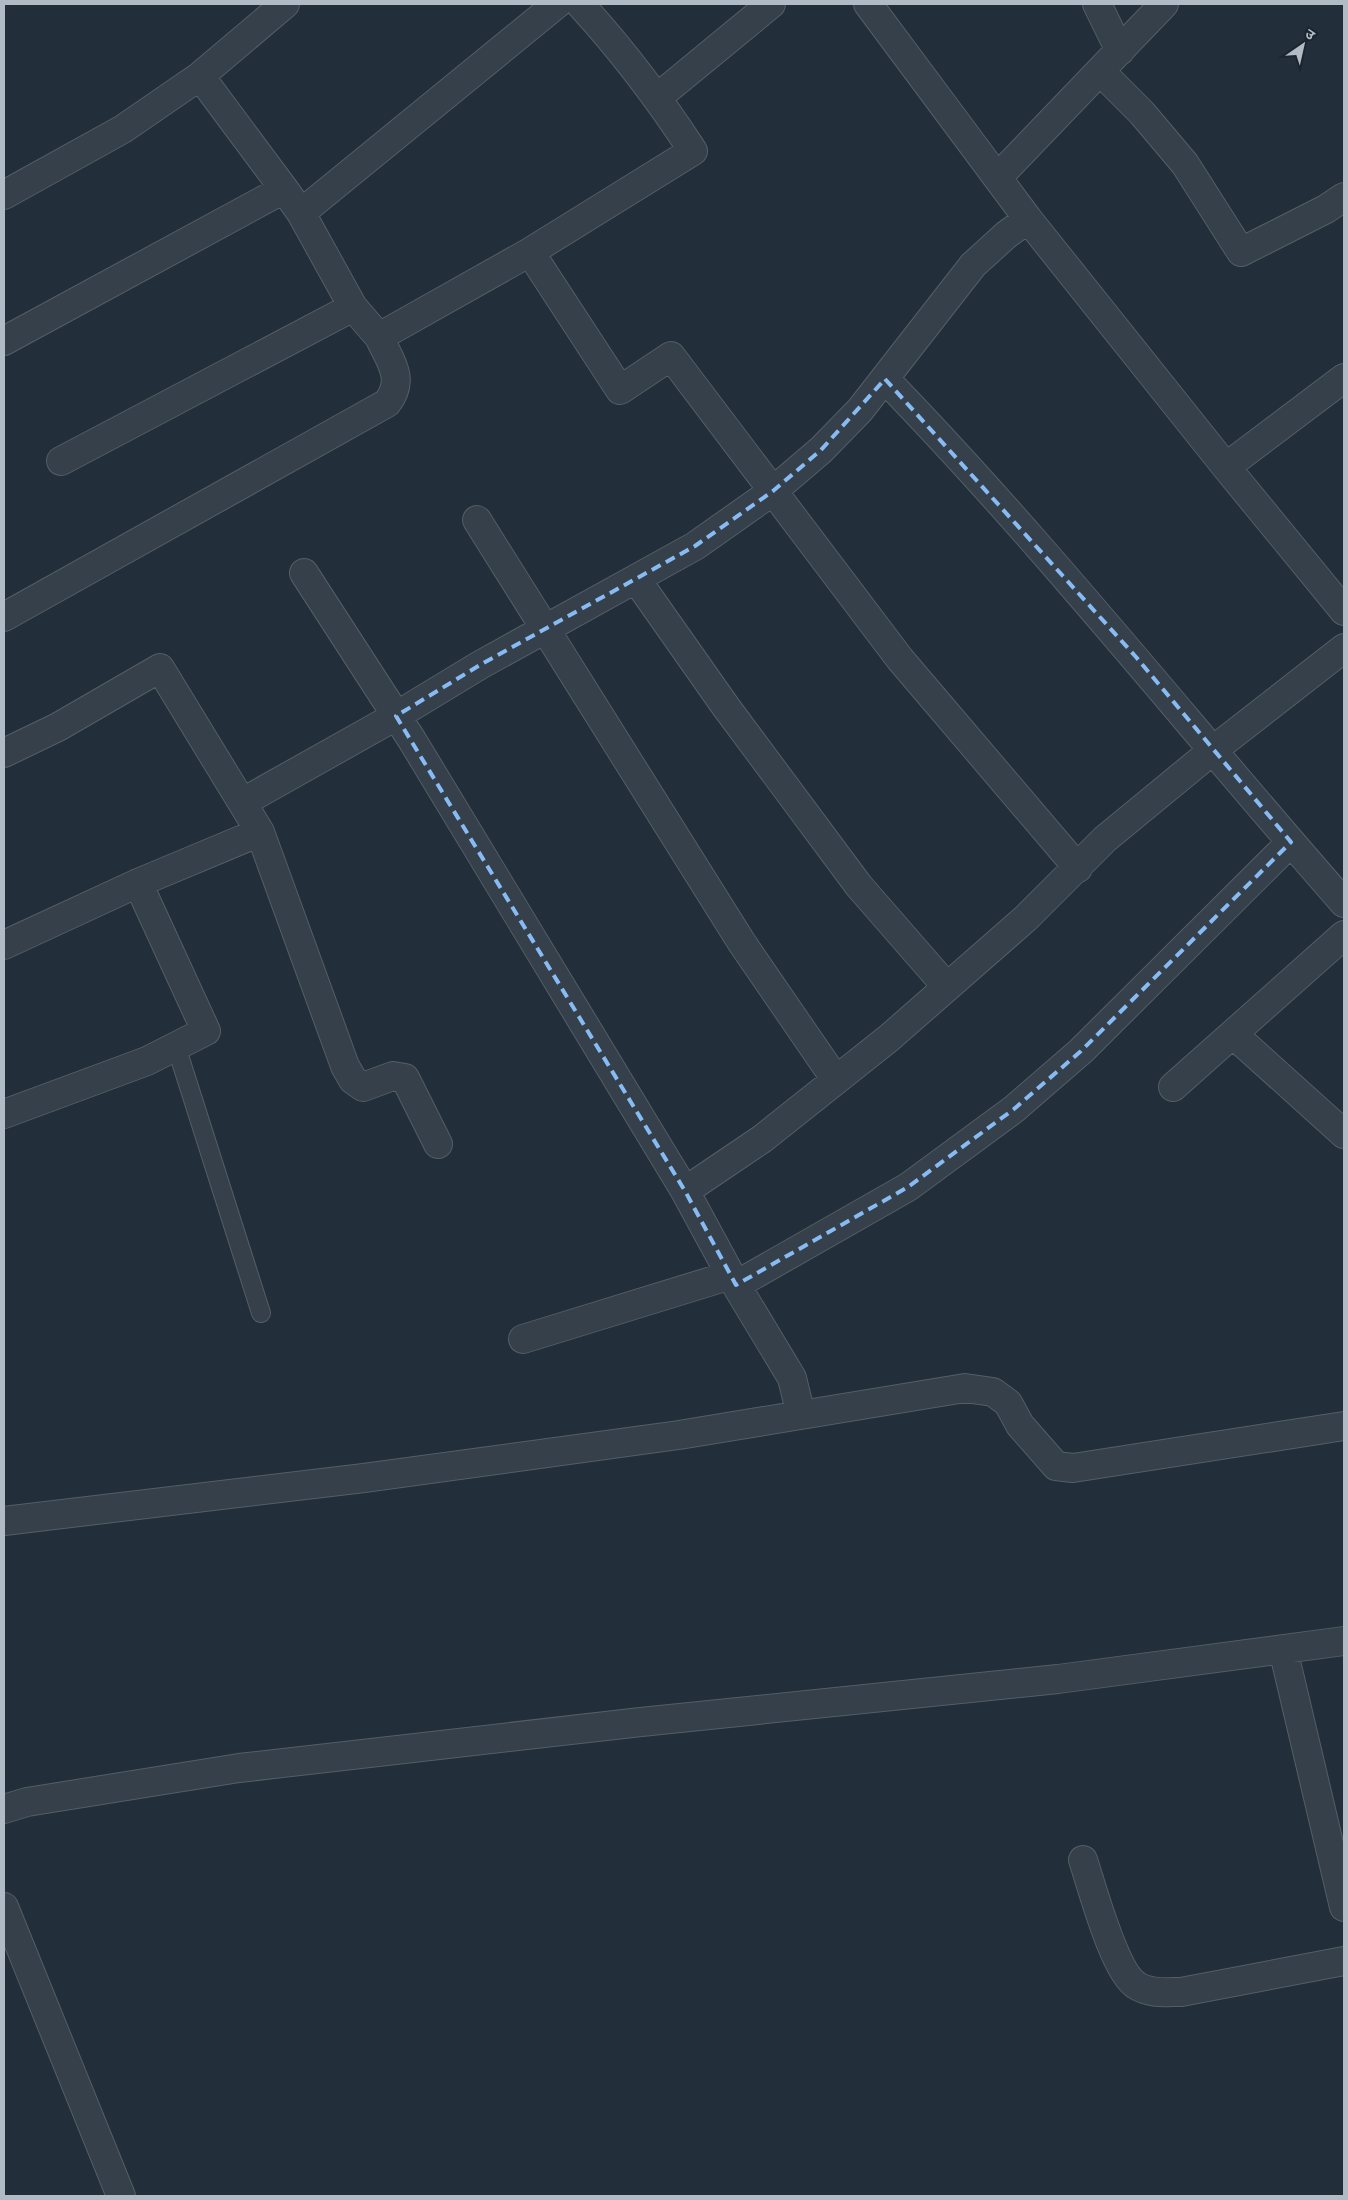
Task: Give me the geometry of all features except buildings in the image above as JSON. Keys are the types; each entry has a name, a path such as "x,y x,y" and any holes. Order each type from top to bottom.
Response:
{"street":[{"path":"4,195 123,130 200,76 285,4"},
{"path":"300,213 556,4"},
{"path":"379,337 530,252 693,151 658,97 580,4"},
{"path":"658,97 772,4"},
{"path":"868,4 1028,219 1344,611"},
{"path":"1098,4 1120,51"},
{"path":"998,178 1164,4"},
{"path":"1100,71 1142,113 1184,164 1241,252 1344,197"},
{"path":"4,617 387,403 395,393 398,384 396,373 379,337 353,307 300,213 284,189 200,76"},
{"path":"4,341 284,189"},
{"path":"243,802 396,716 545,628 695,546 773,491 827,443 860,410 973,265 1006,235 1028,219"},
{"path":"530,252 620,390 671,356 900,659 1078,868"},
{"path":"61,461 353,307"},
{"path":"1226,467 1344,378"},
{"path":"885,380 942,438 1123,642 1212,751 1344,903"},
{"path":"476,520 742,943 836,1080"},
{"path":"304,573 396,716 685,1191 733,1280 792,1378 801,1415"},
{"path":"636,578 726,707 859,886 946,988"},
{"path":"685,1191 762,1139 836,1080 1026,918 1105,840 1212,751 1344,648"},
{"path":"4,753 58,727 160,668 260,832 345,1066 353,1080 363,1087 393,1076 404,1078 438,1144"},
{"path":"4,945 138,883 260,832"},
{"path":"522,1340 733,1280 908,1187 1014,1109 1081,1050 1291,842"},
{"path":"4,1114 148,1061 206,1031 138,883"},
{"path":"1173,1087 1234,1035 1344,935"},
{"path":"1234,1035 1344,1134"},
{"path":"4,1522 364,1478 679,1435 965,1388 993,1392 1008,1403 1020,1425 1056,1466 1074,1468 1344,1426"},
{"path":"4,1809 27,1802 239,1768 631,1723 1058,1679 1344,1641"},
{"path":"1283,1649 1344,1907"},
{"path":"1083,1860 1119,1964 1135,1985 1143,1989 1156,1992 1181,1992 1344,1961"},
{"path":"4,1907 121,2196"}],"lane":[{"path":"176,1046 261,1313"}],"highlighted area":[{"path":"885,379 1136,657 1291,842 1081,1051 1014,1109 908,1187 736,1285 685,1191 396,716 480,665 695,546 773,491 821,450"}]}
